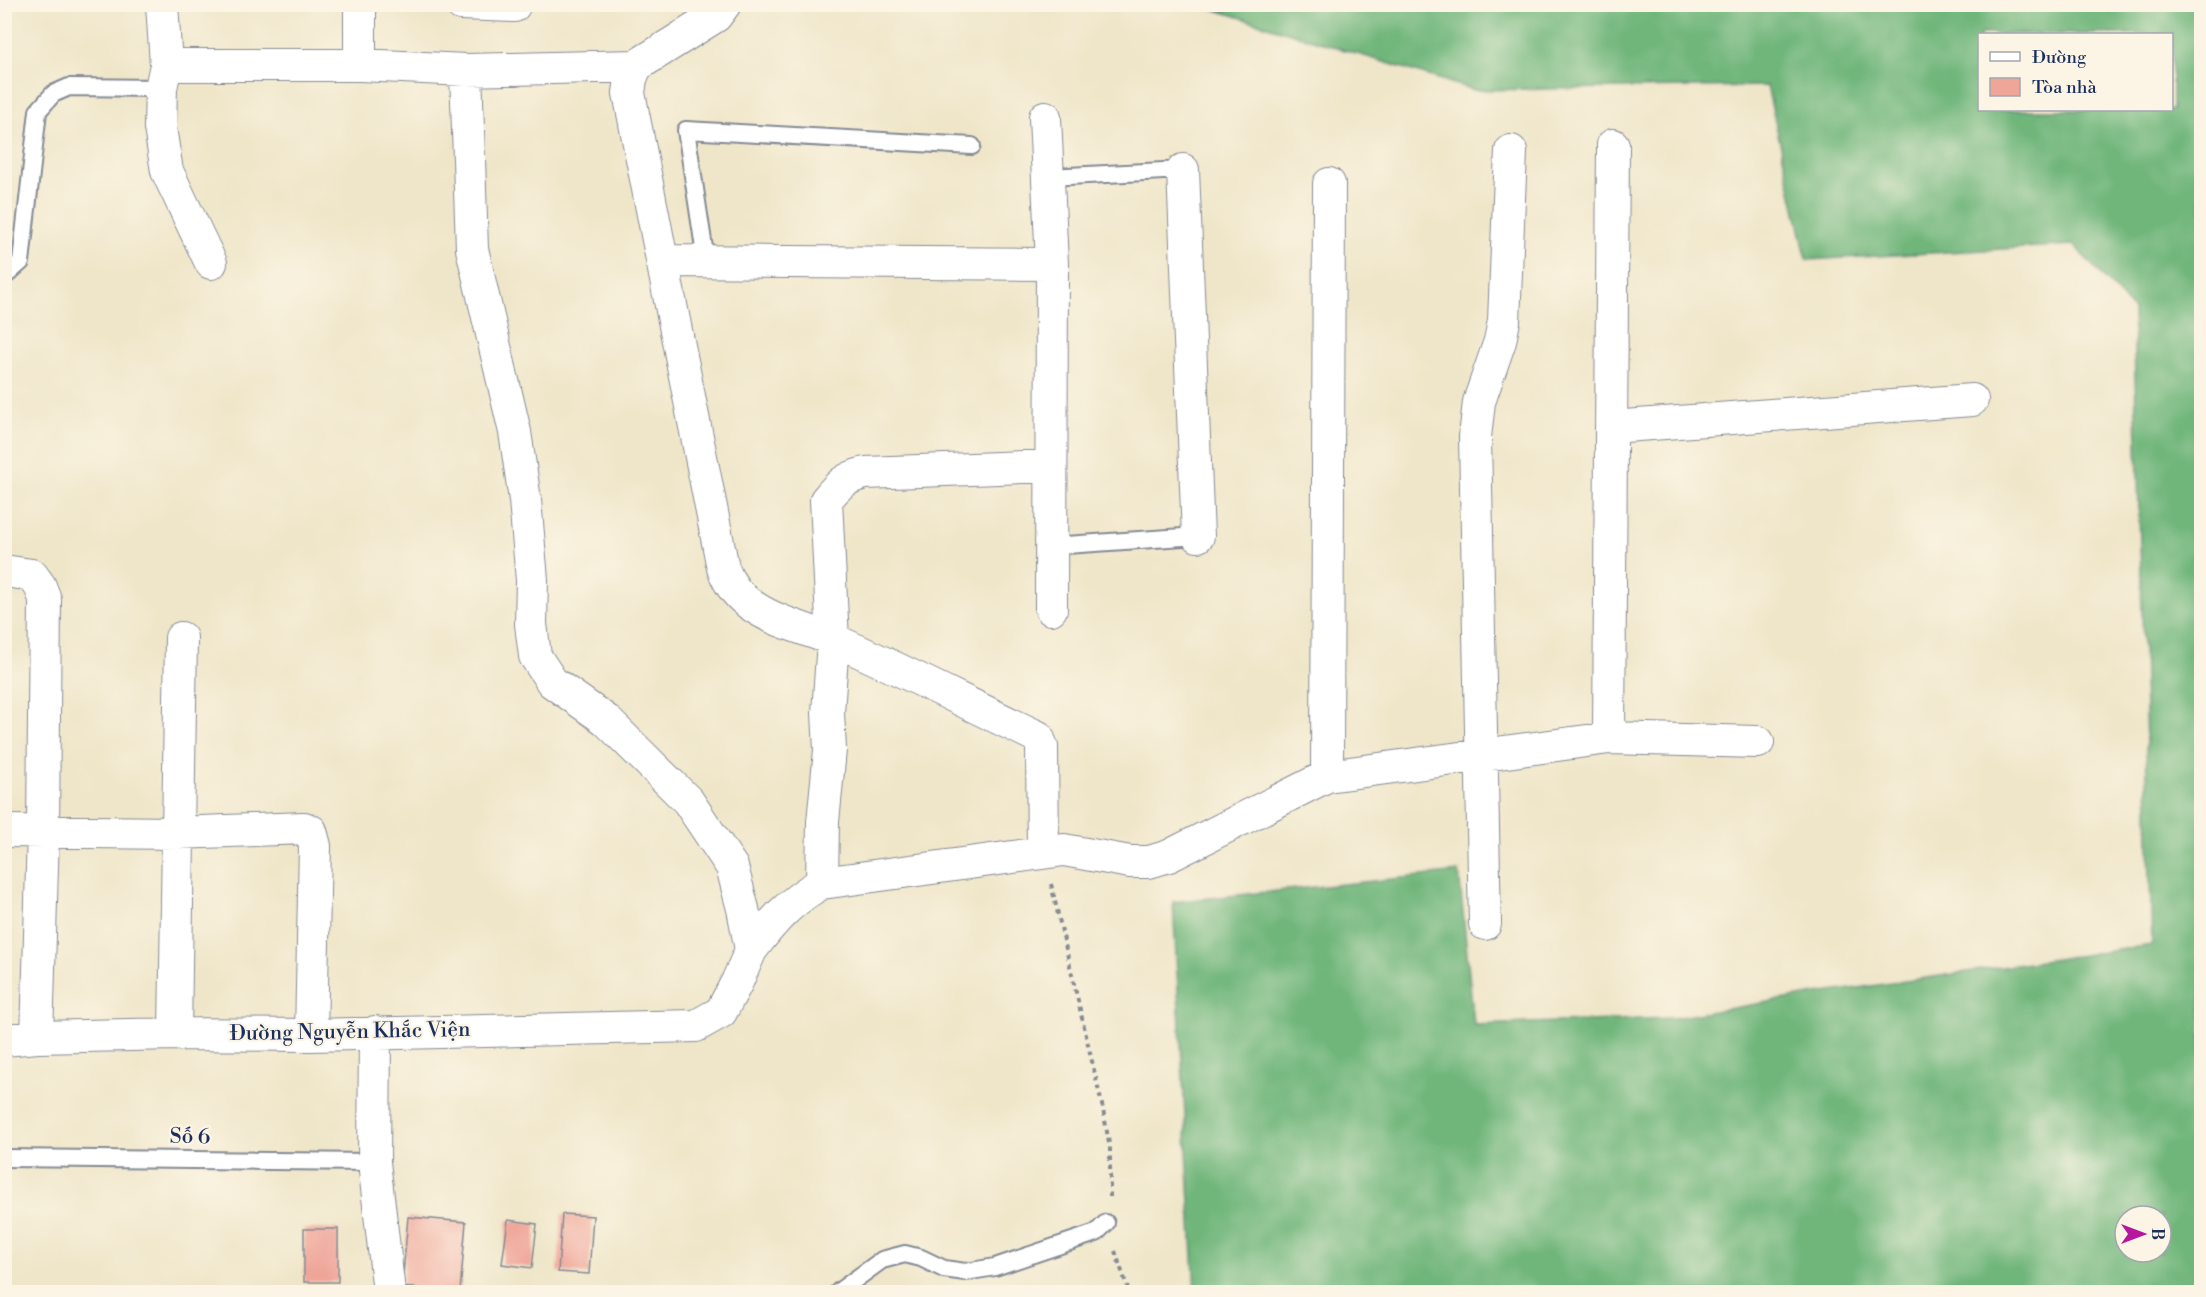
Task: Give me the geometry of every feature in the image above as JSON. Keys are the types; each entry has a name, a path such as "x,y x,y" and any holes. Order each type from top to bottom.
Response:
{"street":[{"path":"162,4 163,77 160,128 167,171 211,263"},
{"path":"360,4 360,65"},
{"path":"461,4 514,6"},
{"path":"163,77 360,65 466,70 636,66 716,16 725,4"},
{"path":"636,66 629,93 723,568 729,583 753,606 777,620 833,640 1038,737 1042,747 1043,851"},
{"path":"466,70 472,249 515,432 526,511 532,580 531,624 535,656 552,682 606,720 688,801 732,867 751,950"},
{"path":"1046,117 1052,264 1051,609"},
{"path":"1609,738 1613,145"},
{"path":"1485,924 1475,437 1479,402 1500,341 1504,321 1510,151"},
{"path":"1183,170 1198,536"},
{"path":"1327,776 1329,184"},
{"path":"664,261 1052,264"},
{"path":"1611,427 1972,400"},
{"path":"822,883 823,822 830,750 828,713 833,640 826,500 848,477 865,472 1050,466"},
{"path":"4,571 32,575 45,599 43,833 37,1037"},
{"path":"175,1034 181,638"},
{"path":"751,950 779,914 800,895 822,883 1043,851 1065,850 1130,862 1149,862 1169,856 1327,776 1609,738 1758,742"},
{"path":"4,831 177,833 304,828 311,831 315,846 310,1035"},
{"name":"Đường Nguyễn Khắc Viện","path":"4,1040 37,1037 175,1034 310,1035 696,1026 721,1012 738,982 751,950"},
{"path":"375,1032 374,1162 389,1293"}],"lane":[{"path":"4,277 21,262 38,111 53,94 69,87 163,77"},
{"path":"706,261 686,130 972,146"},
{"path":"1049,177 1183,170"},
{"path":"1051,546 1198,536"},
{"name":"Số 6","path":"4,1158 374,1162"},
{"path":"838,1293 882,1260 905,1254 921,1258 944,1269 965,1272 995,1267 1096,1233 1106,1223"}],"path":[{"path":"1043,851 1097,1078 1110,1149 1110,1209 1106,1223 1129,1293"}],"green space":[{"path":"1200,5 2201,5 2201,1292 1195,1292 1173,902 1459,872 1474,1025 1673,1018 1810,995 2152,945 2133,310 2074,245 1807,260 1767,86 1474,90"}],"building":[{"path":"562,1214 593,1216 589,1274 558,1272"},
{"path":"408,1217 466,1222 460,1292 402,1287"},
{"path":"508,1220 537,1224 532,1268 502,1264"},
{"path":"304,1229 338,1229 338,1282 304,1282"}]}
